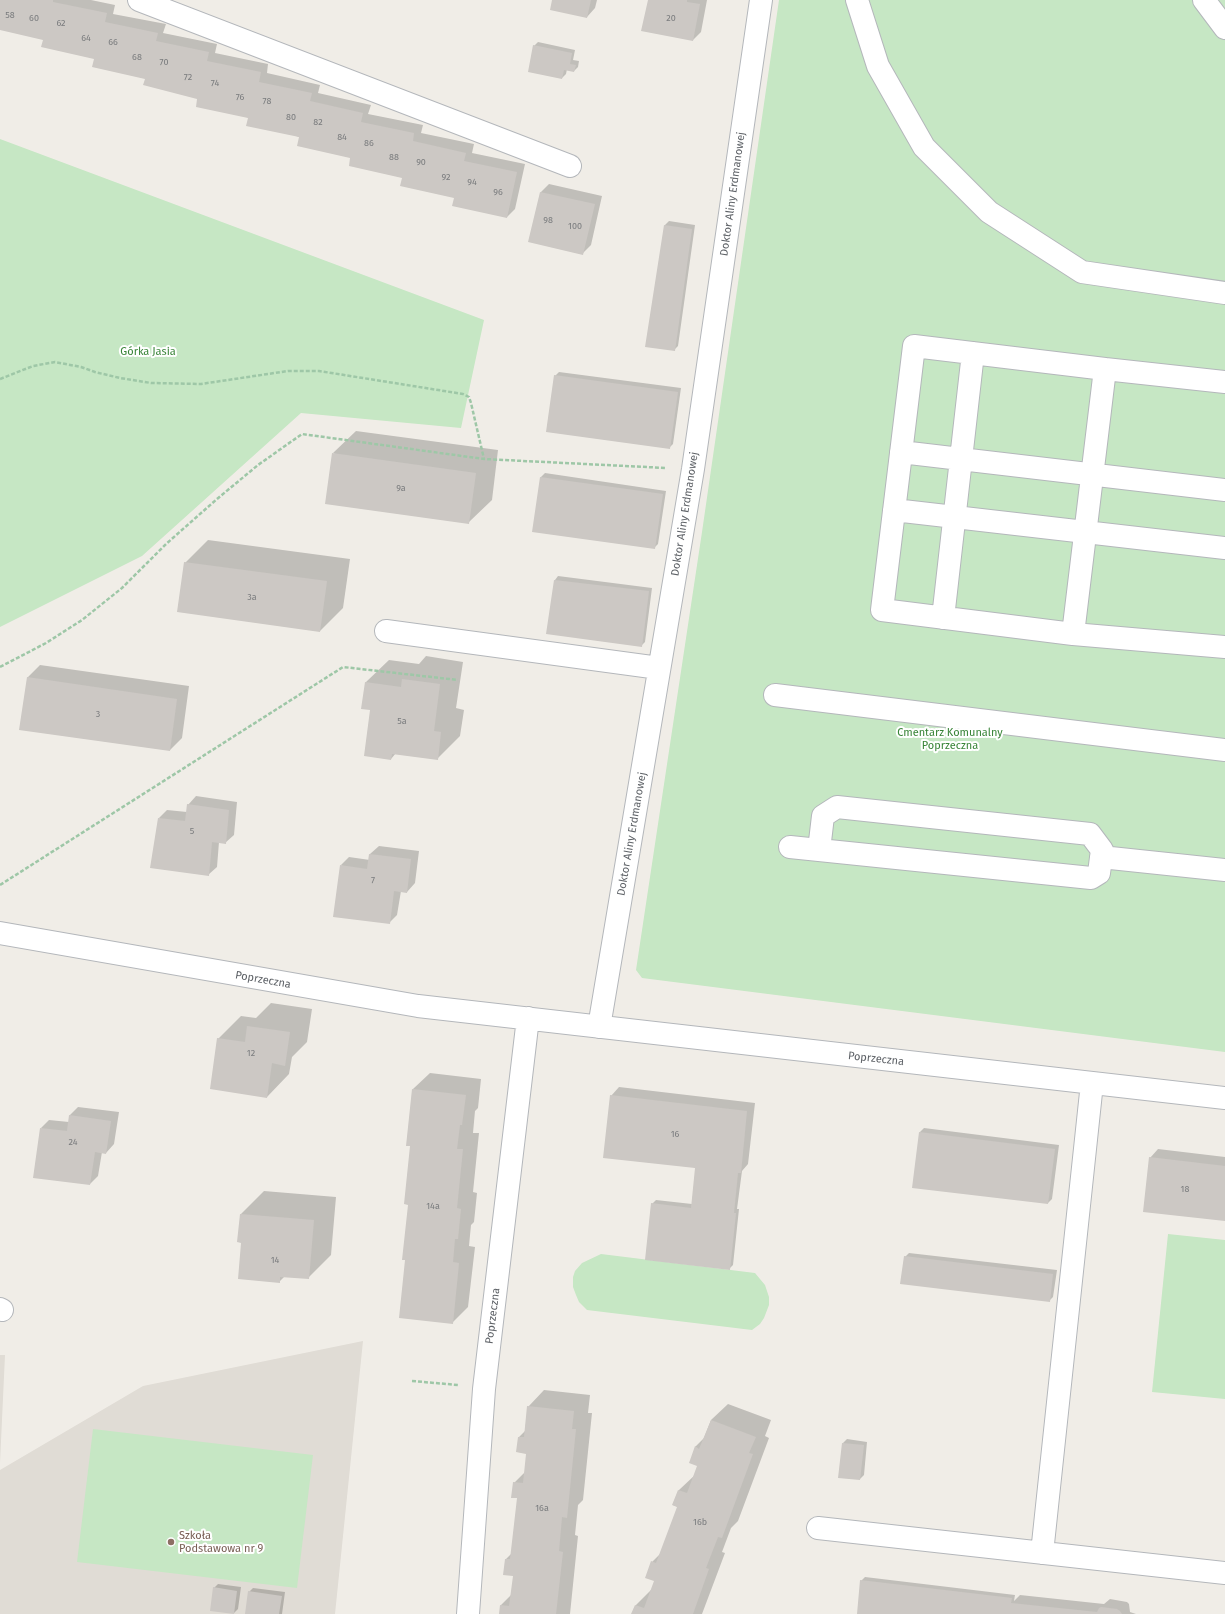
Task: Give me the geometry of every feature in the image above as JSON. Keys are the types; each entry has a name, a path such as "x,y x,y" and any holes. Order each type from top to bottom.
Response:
{"street":[{"path":"139,0 570,166"},
{"name":"Doktor Aliny Erdmanowej","path":"599,1027 693,469 761,0"},
{"path":"857,0 878,66 924,147 989,212 1082,272 1225,293"},
{"path":"1204,0 1225,28"},
{"path":"1225,382 914,346 882,610 1073,634 1225,647"},
{"path":"943,618 973,353"},
{"path":"1073,634 1105,369"},
{"path":"901,452 1225,490"},
{"path":"894,510 1225,548"},
{"path":"386,631 660,668"},
{"path":"775,695 1225,750"},
{"path":"790,847 819,850 1091,878 1099,873 1102,850 1090,834 837,807 823,816 819,850"},
{"path":"1101,857 1225,870"},
{"name":"Poprzeczna","path":"0,933 418,1006 1225,1098"},
{"name":"Poprzeczna","path":"468,1614 484,1389 528,1018"},
{"path":"1042,1553 1092,1083"},
{"path":"818,1528 1225,1573"}],"path":[{"path":"0,379 33,366 56,362 81,367 120,378 151,383 201,384 283,371 313,371 335,373 463,394 469,397 472,403 484,459"},
{"path":"0,667 46,643 82,620 122,588 166,544 217,499 258,465 302,434 484,459 693,469"},
{"path":"0,885 343,667 458,680"},
{"path":"412,1381 427,1382"}],"shaded area":[{"name":"Szkoła Podstawowa nr 9","path":"363,1341 335,1614 0,1614 0,1470 143,1386"},
{"path":"0,1355 5,1355 0,1463"}],"green space":[{"name":"Cmentarz Komunalny Poprzeczna","path":"779,0 1225,0 1225,1052 642,978 636,970 702,532"},
{"name":"Górka Jasia","path":"0,139 484,320 461,428 301,413 142,556 0,627"},
{"path":"1168,1234 1225,1240 1225,1399 1152,1392"},
{"path":"601,1254 755,1273 765,1285 769,1297 769,1305 760,1324 752,1330 587,1310 579,1302 576,1295 573,1287 573,1277 575,1271 582,1263"},
{"path":"93,1429 313,1455 297,1588 77,1562"}],"building":[{"path":"0,0 53,0 53,2 107,13 105,22 158,33 156,41 209,52 207,61 261,72 259,82 312,93 310,101 363,113 361,122 414,133 413,141 466,153 464,161 517,172 507,218 452,206 454,198 400,186 402,178 349,166 350,158 297,146 299,137 246,126 248,118 196,107 197,99 143,85 145,79 92,67 94,59 41,47 43,40 0,30"},
{"path":"552,0 591,0 587,18 550,10"},
{"path":"648,0 687,0 687,2 700,4 693,41 641,31"},
{"path":"533,45 572,53 570,64 576,65 574,72 564,70 562,79 528,72"},
{"path":"540,192 595,204 583,255 528,242"},
{"path":"664,225 692,229 675,351 645,347"},
{"path":"554,375 678,392 670,449 546,432"},
{"path":"332,453 476,473 469,524 325,504"},
{"path":"540,477 663,494 655,549 532,532"},
{"path":"184,562 327,581 320,632 177,612"},
{"path":"554,580 649,591 642,647 546,634"},
{"path":"27,677 177,699 170,751 19,730"},
{"path":"402,679 440,684 434,731 441,732 438,760 392,754 391,760 364,756 370,710 361,709 365,682 401,687"},
{"path":"187,804 229,810 226,844 212,842 209,876 150,868 158,818 185,821"},
{"path":"369,854 411,859 407,893 394,891 390,924 333,917 340,865 367,869"},
{"path":"247,1026 290,1032 285,1066 272,1063 267,1098 210,1089 217,1038 245,1042"},
{"path":"412,1089 466,1095 457,1149 463,1149 457,1208 461,1209 458,1239 455,1239 453,1262 459,1263 453,1324 399,1318 405,1260 402,1260 408,1205 404,1204 410,1146 406,1146"},
{"path":"610,1095 747,1111 741,1173 738,1173 734,1213 736,1213 730,1270 645,1260 651,1203 691,1208 695,1168 603,1158"},
{"path":"69,1115 111,1121 106,1154 95,1152 90,1185 33,1178 40,1128 67,1131"},
{"path":"919,1132 1055,1149 1048,1204 912,1188"},
{"path":"1149,1157 1225,1166 1225,1221 1143,1212"},
{"path":"240,1214 314,1220 309,1279 280,1277 280,1283 238,1279 241,1243 237,1242"},
{"path":"904,1256 1053,1274 1050,1302 900,1284"},
{"path":"527,1406 574,1411 572,1429 576,1429 567,1518 562,1517 559,1551 563,1552 556,1614 499,1614 500,1605 509,1606 513,1576 503,1575 505,1559 510,1559 517,1498 511,1498 513,1482 523,1483 526,1454 516,1452 518,1437 524,1437"},
{"path":"711,1420 756,1437 749,1453 753,1454 722,1538 718,1537 706,1568 709,1569 693,1614 631,1614 635,1605 644,1608 654,1581 645,1578 651,1561 656,1563 677,1507 672,1505 678,1490 687,1493 697,1466 689,1463 695,1446 699,1449"},
{"path":"842,1443 864,1445 860,1480 838,1478"},
{"path":"860,1580 1012,1598 1011,1603 1097,1612 1101,1607 1117,1609 1122,1614 857,1614"},
{"path":"213,1587 237,1591 234,1614 210,1611"},
{"path":"248,1591 282,1596 279,1614 245,1614"}],"place":[{"name":"Szkoła Podstawowa nr 9","path":"171,1542"}]}
